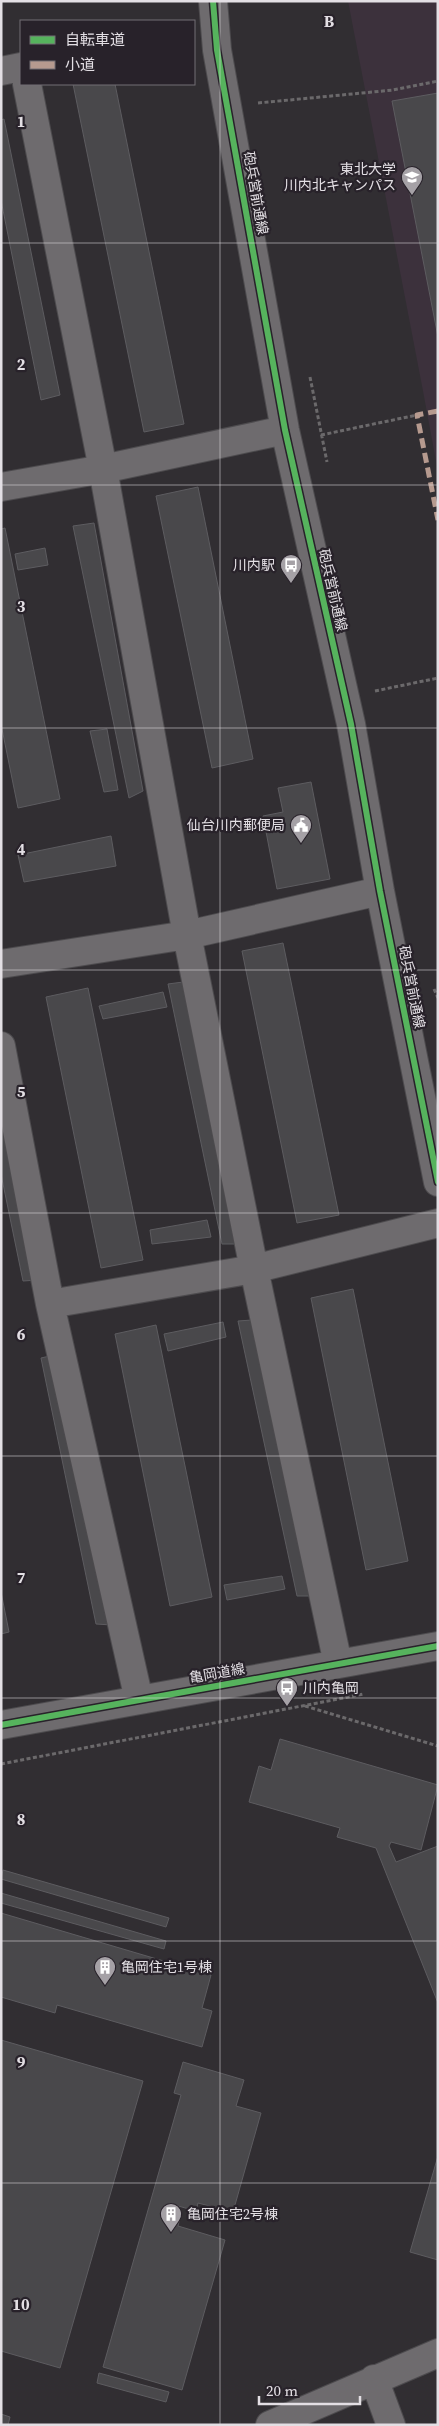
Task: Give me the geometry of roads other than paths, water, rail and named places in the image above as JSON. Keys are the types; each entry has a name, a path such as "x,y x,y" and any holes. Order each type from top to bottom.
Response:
{"street":[{"name":"砲兵営前通線","path":"213,1 218,50 285,430 351,724 380,891 438,1182"},
{"path":"1,71 20,67"},
{"path":"27,85 103,469 187,934 254,1269 338,1664"},
{"path":"1,487 103,469 285,430"},
{"path":"1,964 187,934 380,891"},
{"path":"1,1046 50,1304 139,1700"},
{"path":"50,1304 254,1269 438,1223"},
{"name":"亀岡道線","path":"1,1725 438,1646"},
{"path":"270,2425 438,2353"},
{"path":"374,2379 391,2425"}],"place":[{"name":"東北大学 川内北キャンパス","path":"412,196"},
{"name":"川内駅","path":"291,584"},
{"name":"仙台川内郵便局","path":"301,844"},
{"name":"川内亀岡","path":"287,1707"},
{"name":"亀岡住宅1号棟","path":"105,1986"},
{"name":"亀岡住宅2号棟","path":"171,2233"}]}
